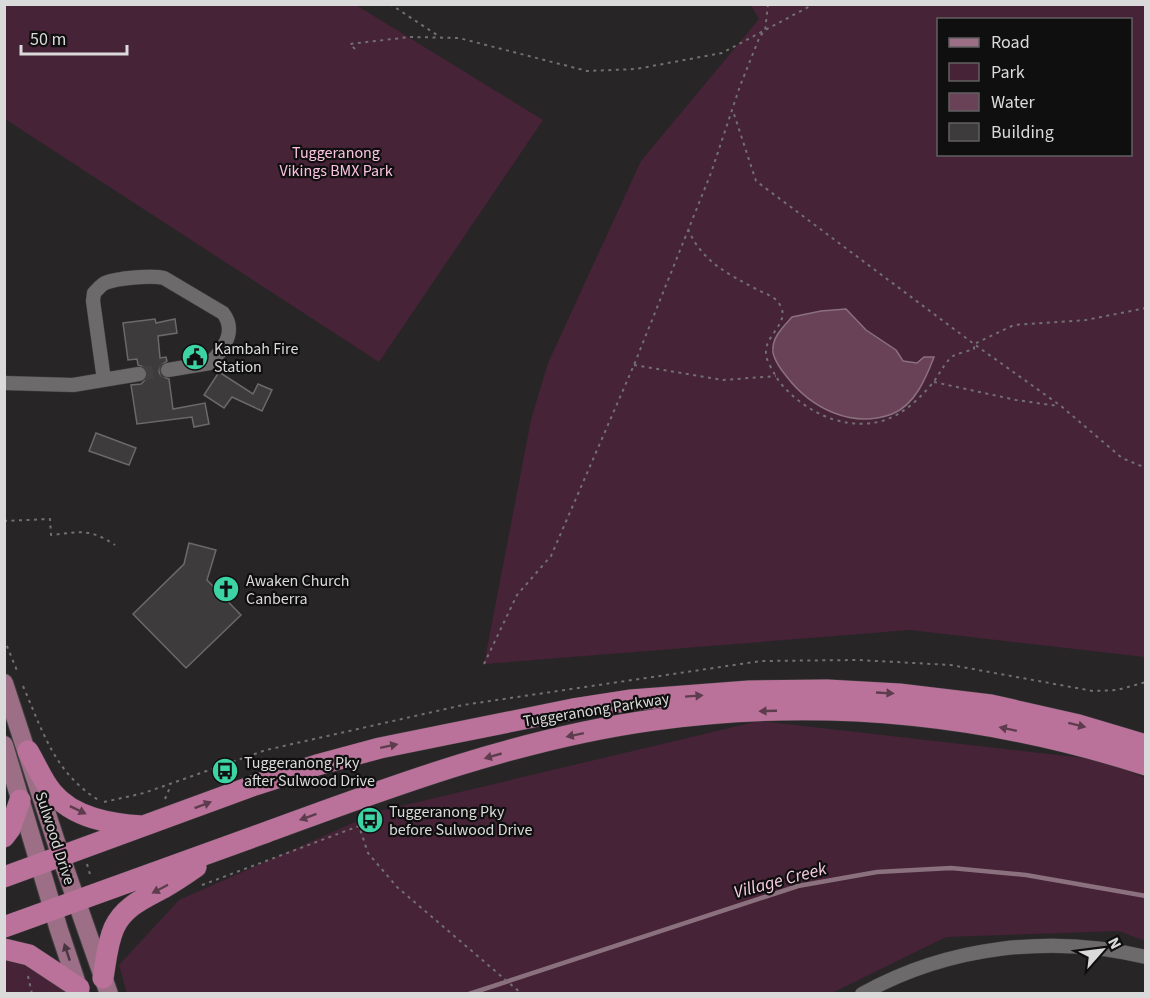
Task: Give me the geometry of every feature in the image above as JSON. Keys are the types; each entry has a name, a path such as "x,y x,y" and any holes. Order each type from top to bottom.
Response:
{"highway":[{"name":"Tuggeranong Parkway","path":"4,877 255,785 317,765 380,748 573,709 631,700 760,691 827,690 899,694 991,705 1079,725 1146,745"},
{"name":"Tuggeranong Parkway","path":"4,927 408,782 549,740 653,720 702,715 817,710 860,710 930,716 980,723 1069,743 1146,765"},
{"path":"28,751 52,792 73,810 104,821 148,826"},
{"path":"4,837 10,829 20,800"},
{"path":"106,986 111,937 115,926 126,911 227,847"},
{"path":"4,949 29,955 80,991"}],"main road":[{"name":"Sulwood Drive","path":"4,683 106,986"},
{"name":"Sulwood Drive","path":"4,745 80,991"}],"street":[{"path":"104,380 93,301 94,293 106,283 113,281 155,276 164,278 223,313 228,319 228,339 210,363 168,370"},
{"path":"4,383 73,385 139,374"},
{"path":"862,993 882,988 947,959 1004,948 1038,945 1083,946 1146,957"}],"path":[{"path":"390,4 441,38"},
{"path":"484,664 517,595 551,556 634,365 733,111 740,86 760,36 765,32 768,4"},
{"path":"355,49 350,44 410,37 459,38 587,71 636,69 722,53 814,4"},
{"path":"733,111 756,181 1061,406 1122,458 1146,468"},
{"path":"688,229 693,241 704,256 726,273 777,300 782,308 782,321 769,339 766,354 776,376 796,398 813,411 840,422 880,423 890,420 915,403 954,356 974,349 974,344"},
{"path":"974,344 1014,325 1086,320 1146,308"},
{"path":"634,365 723,380 776,376"},
{"path":"933,382 1016,400 1061,406"},
{"path":"4,521 50,519 51,535 86,532 98,534 116,545"},
{"path":"4,639 53,754 75,783 102,802"},
{"path":"197,887 359,826 368,853 397,886 522,993"},
{"path":"82,850 97,893"}],"green space":[{"name":"Tuggeranong Vikings BMX Park","path":"4,5 356,5 543,120 379,362 5,119"},
{"path":"751,5 1145,5 1145,657 910,630 484,664 531,420 548,363 641,161 759,19"},
{"path":"759,721 1102,760 1145,778 1145,941 1119,931 946,937 830,994 127,994 119,965 179,900 380,811"},
{"path":"4,957 21,958 68,993 5,993"}],"water":[{"path":"846,309 866,330 896,350 903,361 917,363 924,357 934,357 913,398 892,414 862,419 834,413 808,398 797,388 775,359 774,342 778,333 792,317"}],"building":[{"path":"155,319 156,323 175,319 177,333 158,336 160,358 166,357 167,361 160,366 159,372 161,376 169,379 173,409 205,403 209,424 194,427 192,417 137,424 131,385 141,384 147,378 148,373 146,368 138,365 137,359 128,360 123,323"},
{"path":"219,372 253,394 258,384 272,390 262,411 232,397 224,408 204,395"},
{"path":"96,433 136,448 129,465 89,451"},
{"path":"189,543 216,550 207,580 241,615 186,668 133,614 184,564"}],"waterway":[{"name":"Village Creek","path":"469,994 798,886 877,872 951,868 1026,875 1146,896"}],"tunnel":[{"path":"139,374 168,370"}],"place":[{"name":"Kambah Fire Station","path":"195,357"},
{"name":"Awaken Church Canberra","path":"226,589"},
{"name":"Tuggeranong Pky after Sulwood Drive","path":"225,771"},
{"name":"Tuggeranong Pky before Sulwood Drive","path":"370,820"}]}
